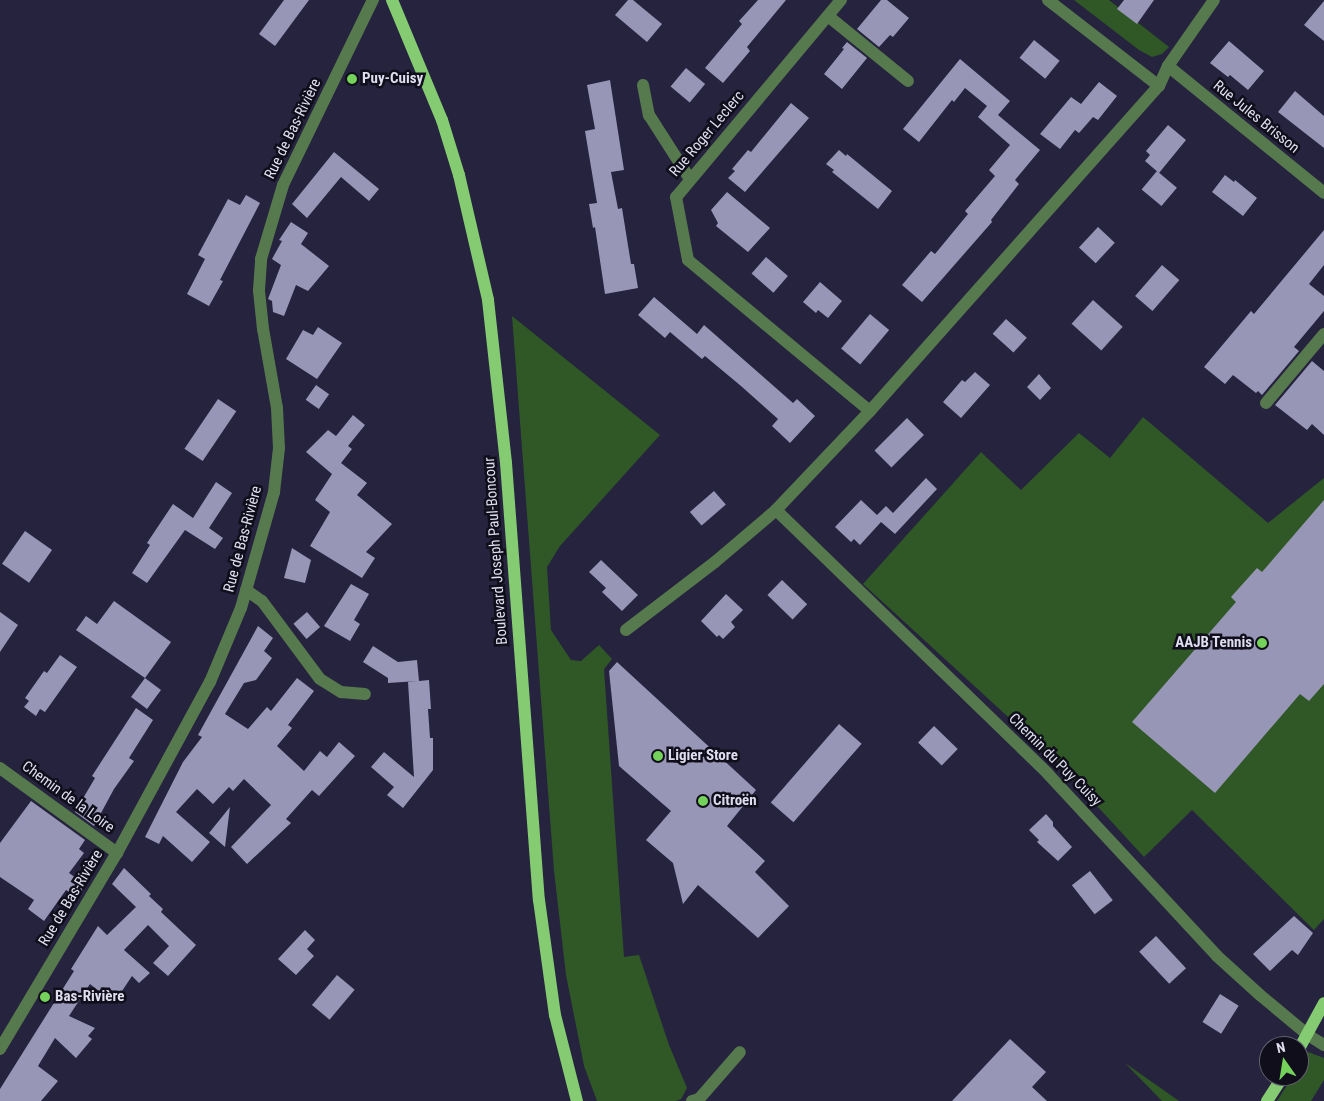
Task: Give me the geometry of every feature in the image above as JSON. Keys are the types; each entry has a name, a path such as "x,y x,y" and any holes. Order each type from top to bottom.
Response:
{"main road":[{"name":"Boulevard Joseph Paul-Boncour","path":"394,5 442,120 459,175 488,300 506,463 539,900 555,1015 577,1101"},
{"path":"1308,1035 1324,1003"},
{"path":"1267,1101 1277,1086"}],"street":[{"name":"Rue de Bas-Rivière","path":"0,1049 117,853 210,682 246,590 274,492 278,448 277,408 262,329 259,290 261,259 283,185 373,0"},
{"name":"Rue Roger Leclerc","path":"841,0 676,197 688,260 870,411"},
{"path":"1048,0 1159,86"},
{"path":"626,630 715,562 776,510 870,411 1159,86 1168,66 1214,0"},
{"path":"828,16 908,81"},
{"name":"Rue Jules Brisson","path":"1168,66 1324,194"},
{"path":"644,85 649,115 690,180"},
{"path":"1266,403 1321,342"},
{"name":"Chemin du Puy Cuisy","path":"776,510 1048,774 1217,956 1308,1035 1324,1045"},
{"path":"246,590 262,601 320,679 341,692 365,694"},
{"name":"Chemin de la Loire","path":"0,768 117,853"},
{"path":"692,1101 699,1098 740,1052"}],"green space":[{"path":"1074,0 1109,0 1169,47 1162,54 1152,57 1139,50"},
{"path":"512,316 660,435 560,546 547,567 551,630 571,660 581,661 599,645 612,659 604,669 624,957 639,955 669,1045 687,1088 681,1099 676,1101 597,1101 584,1066 566,975 554,871"},
{"path":"1143,417 1268,523 1324,478 1324,919 1314,930 1192,810 1144,857 1052,757 863,584 981,452 1021,490 1079,433 1110,458"},
{"path":"1309,1052 1324,1058 1324,1080 1311,1101 1277,1101 1287,1086 1309,1086"},
{"path":"1125,1063 1179,1101 1162,1101"}],"building":[{"path":"284,0 309,0 275,46 259,34"},
{"path":"628,0 633,0 662,24 647,42 615,15"},
{"path":"758,0 786,0 747,47 750,51 723,83 705,68 742,24 739,21"},
{"path":"881,0 887,0 909,18 893,37 890,35 879,47 857,29"},
{"path":"1124,0 1154,0 1137,24 1117,9"},
{"path":"1324,1 1324,41 1304,25"},
{"path":"1034,40 1060,61 1045,79 1020,58"},
{"path":"1229,41 1264,71 1248,90 1230,75 1228,77 1210,63"},
{"path":"847,42 867,58 842,89 824,74 844,49 842,48"},
{"path":"960,59 1010,101 998,115 1040,150 1015,180 1019,184 991,220 992,222 922,302 902,285 931,251 935,254 968,214 965,211 995,176 989,170 1010,145 978,117 987,106 965,88 954,102 952,100 919,142 903,129"},
{"path":"686,68 705,84 690,102 671,86"},
{"path":"610,80 624,170 611,172 618,209 622,208 631,264 634,264 638,288 605,294 595,227 593,228 589,204 597,203 585,131 595,129 587,85"},
{"path":"1099,82 1117,96 1098,120 1093,117 1079,133 1075,130 1060,149 1040,134 1071,97 1081,104"},
{"path":"1295,91 1324,116 1324,148 1278,112"},
{"path":"791,103 809,118 745,192 728,178 735,171 732,169 748,150 751,152"},
{"path":"1168,125 1186,140 1159,173 1145,161 1150,155 1146,151"},
{"path":"839,150 846,156 847,154 892,191 878,209 832,172 834,170 826,164"},
{"path":"334,152 379,189 369,201 341,177 307,218 292,204"},
{"path":"1157,171 1177,188 1161,206 1142,189"},
{"path":"1225,175 1234,182 1235,180 1257,198 1243,216 1212,192"},
{"path":"727,192 770,228 748,252 716,226 718,223 711,210"},
{"path":"246,195 260,203 220,280 223,281 209,306 187,294 205,259 198,255 228,199 240,205"},
{"path":"291,222 308,233 301,244 329,266 308,291 296,285 284,316 273,312 272,301 268,299 281,265 272,259 282,241 279,240"},
{"path":"1098,227 1115,243 1096,263 1079,247"},
{"path":"1324,230 1324,265 1309,284 1324,296 1324,311 1294,347 1299,351 1262,395 1258,391 1256,393 1233,375 1225,384 1204,367 1251,311 1254,314"},
{"path":"766,257 788,276 773,293 752,274"},
{"path":"1162,265 1179,280 1152,311 1135,296"},
{"path":"820,282 842,301 828,318 818,310 816,313 803,302"},
{"path":"654,297 697,334 704,325 793,403 797,399 815,416 790,443 772,426 778,419 741,386 705,356 702,359 670,332 665,338 638,315"},
{"path":"1093,300 1123,327 1101,351 1072,324"},
{"path":"870,314 889,330 860,365 841,348"},
{"path":"1006,319 1027,338 1013,353 993,334"},
{"path":"318,327 342,343 317,379 286,359 303,330 313,335"},
{"path":"1312,361 1324,371 1324,435 1312,424 1307,430 1275,405"},
{"path":"975,372 990,385 961,418 943,402 962,380 965,382"},
{"path":"1039,374 1051,388 1040,400 1027,387"},
{"path":"316,385 329,394 319,409 306,400"},
{"path":"218,399 236,411 203,461 184,449"},
{"path":"353,415 365,425 348,446 352,449 341,463 367,483 357,495 392,524 366,552 375,558 362,578 310,546 330,512 315,500 332,474 306,452 328,430 336,436"},
{"path":"907,418 924,435 891,467 874,451"},
{"path":"926,478 937,489 895,534 881,522 860,545 854,539 851,542 835,527 861,500 877,515 886,506 893,513"},
{"path":"216,482 232,493 209,528 223,538 215,549 185,530 147,583 132,573 150,545 147,543 173,504 193,518"},
{"path":"714,491 726,505 702,526 690,512"},
{"name":"AAJB Tennis","path":"1324,500 1324,684 1309,701 1300,694 1215,793 1132,722 1236,602 1231,597 1257,568 1262,572"},
{"path":"25,531 52,550 29,583 2,564"},
{"path":"292,548 311,560 305,583 284,578"},
{"path":"601,560 638,595 622,611 602,592 606,588 589,572"},
{"path":"782,580 807,604 793,619 767,595"},
{"path":"351,584 369,594 354,620 360,624 350,641 324,626"},
{"path":"726,594 743,610 731,622 735,627 723,639 719,635 717,637 701,621"},
{"path":"114,601 171,642 145,678 76,630 86,616 97,624"},
{"path":"0,612 18,625 0,652"},
{"path":"307,612 320,627 307,639 293,624"},
{"path":"258,626 273,638 264,651 272,658 256,680 244,683 225,714 248,729 267,707 271,711 297,678 314,691 288,725 292,728 277,746 304,771 320,751 327,757 339,742 355,756 319,796 312,790 286,819 291,823 247,864 231,847 271,805 244,779 233,791 229,787 213,804 197,789 176,812 210,842 192,862 163,836 159,844 145,837 183,762 202,737 198,735"},
{"path":"373,646 398,662 417,660 419,681 429,680 431,709 428,709 430,738 433,738 433,770 403,808 387,795 394,787 371,767 384,752 414,777 408,682 418,681 388,683 388,678 363,662"},
{"path":"60,655 77,667 45,712 40,709 36,716 24,707 29,701 25,698 44,671 47,673"},
{"name":"Citroën","path":"617,662 756,790 727,826 765,861 755,872 789,906 758,938 698,885 683,904 673,863 646,840 671,811 619,766 609,671"},
{"path":"145,678 161,690 147,709 131,697"},
{"path":"136,708 153,720 129,758 134,761 114,789 94,826 75,812 95,778 92,776"},
{"path":"839,724 862,744 793,822 771,802"},
{"path":"934,726 958,749 942,765 918,743"},
{"path":"31,801 85,840 79,849 84,853 69,873 85,884 78,897 66,890 44,921 28,909 34,900 0,877 0,843"},
{"path":"230,807 225,847 209,833"},
{"path":"1046,814 1053,822 1053,826 1072,847 1058,861 1037,842 1039,840 1029,830"},
{"path":"124,868 151,894 149,896 163,909 161,912 196,945 168,976 153,963 169,946 148,925 124,950 150,973 139,983 132,976 114,1003 90,984 69,1016 95,1028 88,1036 92,1039 76,1058 55,1038 38,1066 58,1081 41,1101 0,1101 0,1089 74,971 71,969 98,926 107,935 136,907 112,884"},
{"path":"1090,871 1113,900 1095,914 1072,885"},
{"path":"1294,916 1313,933 1298,955 1292,950 1270,971 1253,954"},
{"path":"305,930 315,940 307,949 314,956 296,975 278,959"},
{"path":"1156,936 1186,968 1169,984 1139,952"},
{"path":"337,975 355,990 330,1020 312,1005"},
{"path":"1220,994 1239,1006 1221,1034 1203,1022"},
{"path":"1010,1039 1046,1072 1032,1087 1047,1101 952,1101"}],"place":[{"name":"Puy-Cuisy","path":"352,79"},
{"name":"AAJB Tennis","path":"1262,643"},
{"name":"Ligier Store","path":"658,756"},
{"name":"Citroën","path":"703,801"},
{"name":"Bas-Rivière","path":"45,997"}]}
